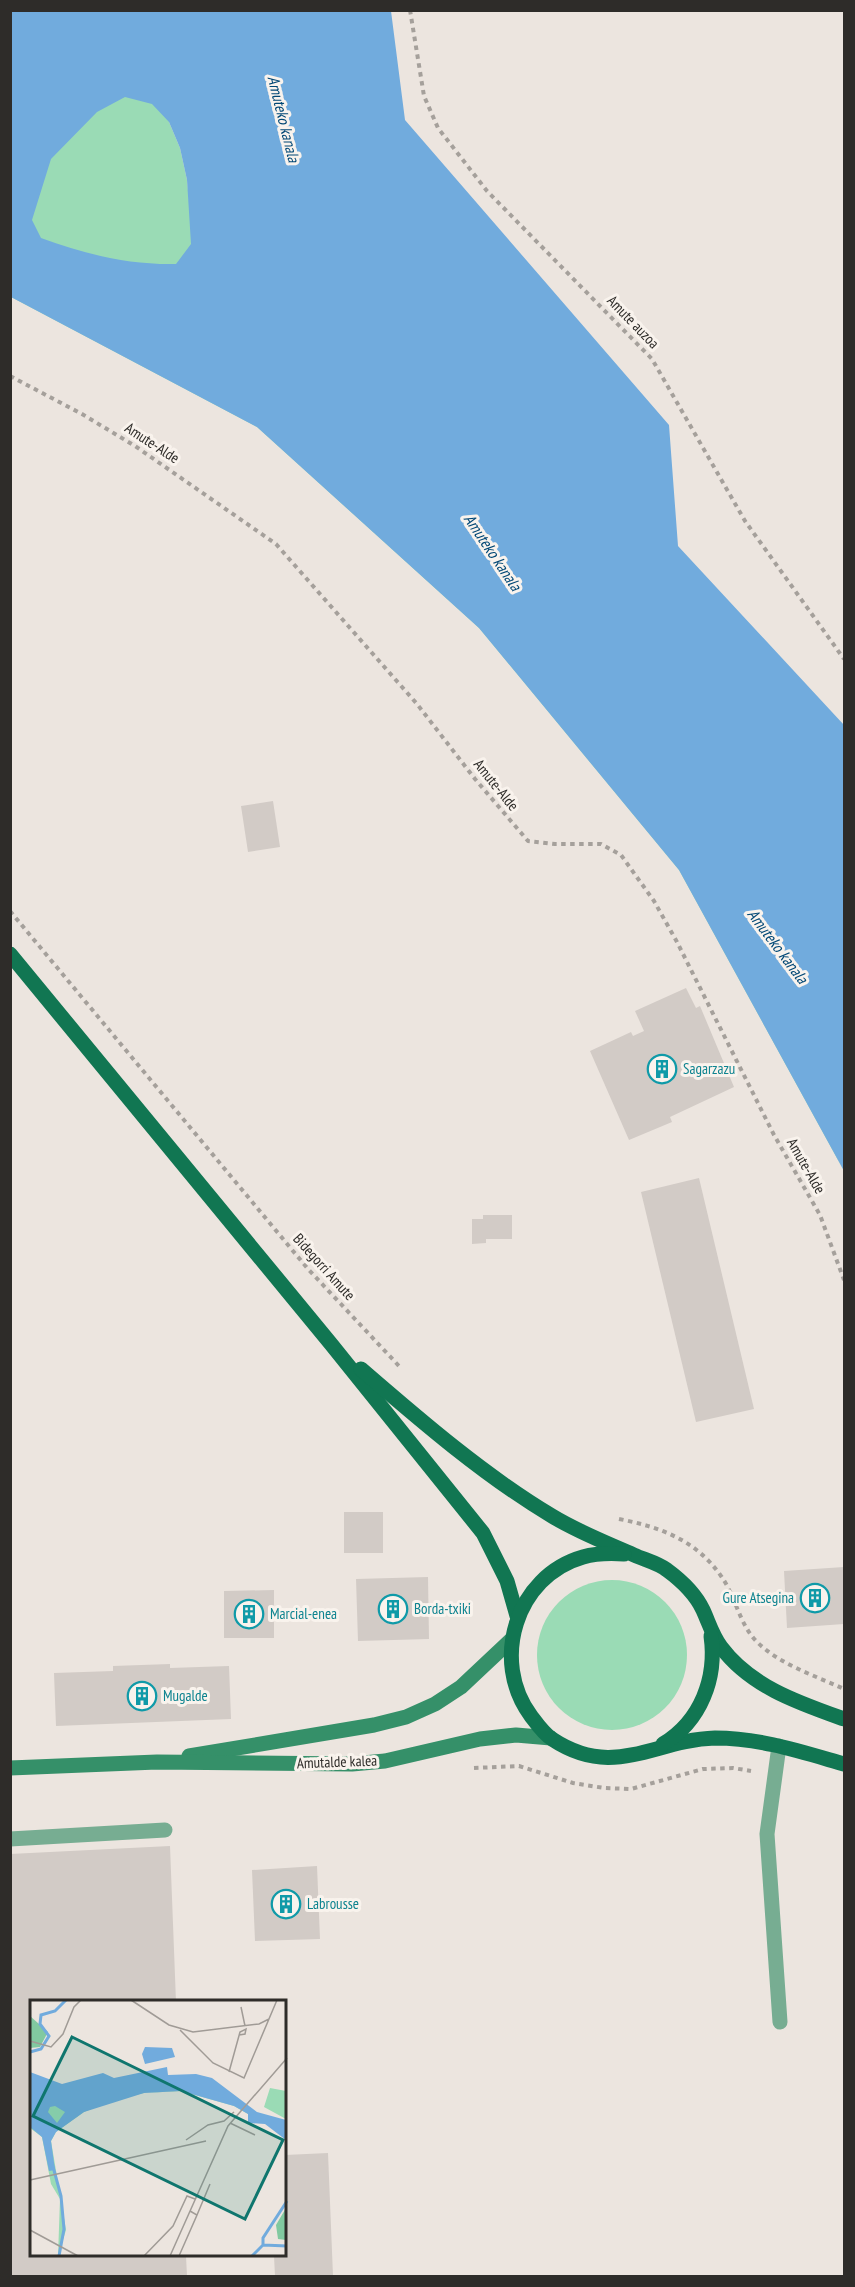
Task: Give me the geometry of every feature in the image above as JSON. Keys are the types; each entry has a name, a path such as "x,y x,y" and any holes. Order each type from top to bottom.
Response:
{"main road":[{"path":"10,954 332,1344 483,1533 507,1581 517,1616"},
{"path":"332,1344 390,1394 516,1493 554,1517 665,1568 688,1587 703,1609 711,1630 733,1661 770,1689 844,1719"},
{"path":"636,1556 605,1553 582,1557 560,1566 530,1594 517,1616 511,1640 512,1672 522,1704 551,1738 576,1751 602,1758 626,1757 682,1741 715,1738 747,1740 779,1746 844,1764"},
{"path":"653,1750 672,1738 689,1721 702,1700 712,1671 711,1630"},
{"name":"Amutalde kalea","path":"157,1762 374,1725 406,1717 435,1704 461,1687 511,1640"},
{"name":"Amutalde kalea","path":"10,1768 157,1762 352,1764 385,1761 480,1739 516,1735 551,1738"}],"lane":[{"path":"779,1746 767,1834 780,2022"},
{"path":"10,1839 165,1830"}],"path":[{"name":"Amute auzoa","path":"410,10 424,96 438,128 487,190 652,359 745,521 844,659"},
{"name":"Amute-Alde","path":"10,376 82,414 135,446 276,544 417,704 475,779 528,841 555,844 601,844 621,855 654,901 677,942 774,1135 820,1215 844,1280"},
{"name":"Bidegorri Amute","path":"10,911 308,1269 402,1369"},
{"path":"610,1518 668,1532 693,1547 721,1576 754,1639 777,1658 844,1689"}],"green space":[{"path":"10,11 162,11 169,122 180,148 187,180 190,211 687,862 844,1171 679,870 479,628 257,427 11,297"},
{"path":"612,1580 627,1581 641,1586 665,1602 681,1626 686,1640 686,1670 681,1684 665,1708 641,1724 627,1729 612,1730 597,1729 583,1724 559,1708 543,1684 538,1670 537,1655 538,1640 543,1626 559,1602 583,1586 597,1581"}],"water":[{"name":"Amuteko kanala","path":"10,11 391,11 405,120 669,425 678,546 844,725 844,1171 679,870 479,628 257,427 11,297","holes":["125,97 152,104 169,122 180,148 187,180 191,244 176,264 141,263 107,257 41,238 32,220 51,159 97,112"]}],"building":[{"path":"273,801 280,847 248,852 241,806"},
{"name":"Sagarzazu","path":"686,988 696,1008 700,1006 734,1087 670,1117 672,1122 629,1140 590,1051 631,1032 633,1036 644,1031 635,1011"},
{"path":"699,1178 754,1409 696,1422 641,1192"},
{"path":"483,1215 512,1215 512,1239 486,1239 486,1243 472,1244 472,1219 483,1219"},
{"path":"344,1512 383,1512 383,1553 344,1553"},
{"name":"Gure Atsegina","path":"844,1567 844,1624 787,1628 784,1571"},
{"name":"Borda-txiki","path":"428,1577 429,1639 358,1641 356,1579"},
{"name":"Marcial-enea","path":"274,1590 274,1638 224,1638 224,1591"},
{"name":"Mugalde","path":"170,1664 170,1668 229,1666 231,1719 56,1726 54,1673 113,1671 113,1666"},
{"path":"170,1846 176,2000 30,2000 30,2257 186,2257 187,2276 10,2276 10,1854"},
{"name":"Labrousse","path":"317,1866 320,1939 255,1941 252,1870"},
{"path":"328,2153 333,2276 275,2276 274,2257 286,2257 286,2155"}],"place":[{"name":"Sagarzazu","path":"662,1069"},
{"name":"Gure Atsegina","path":"815,1598"},
{"name":"Borda-txiki","path":"393,1609"},
{"name":"Marcial-enea","path":"249,1614"},
{"name":"Mugalde","path":"142,1696"},
{"name":"Labrousse","path":"286,1904"}]}
